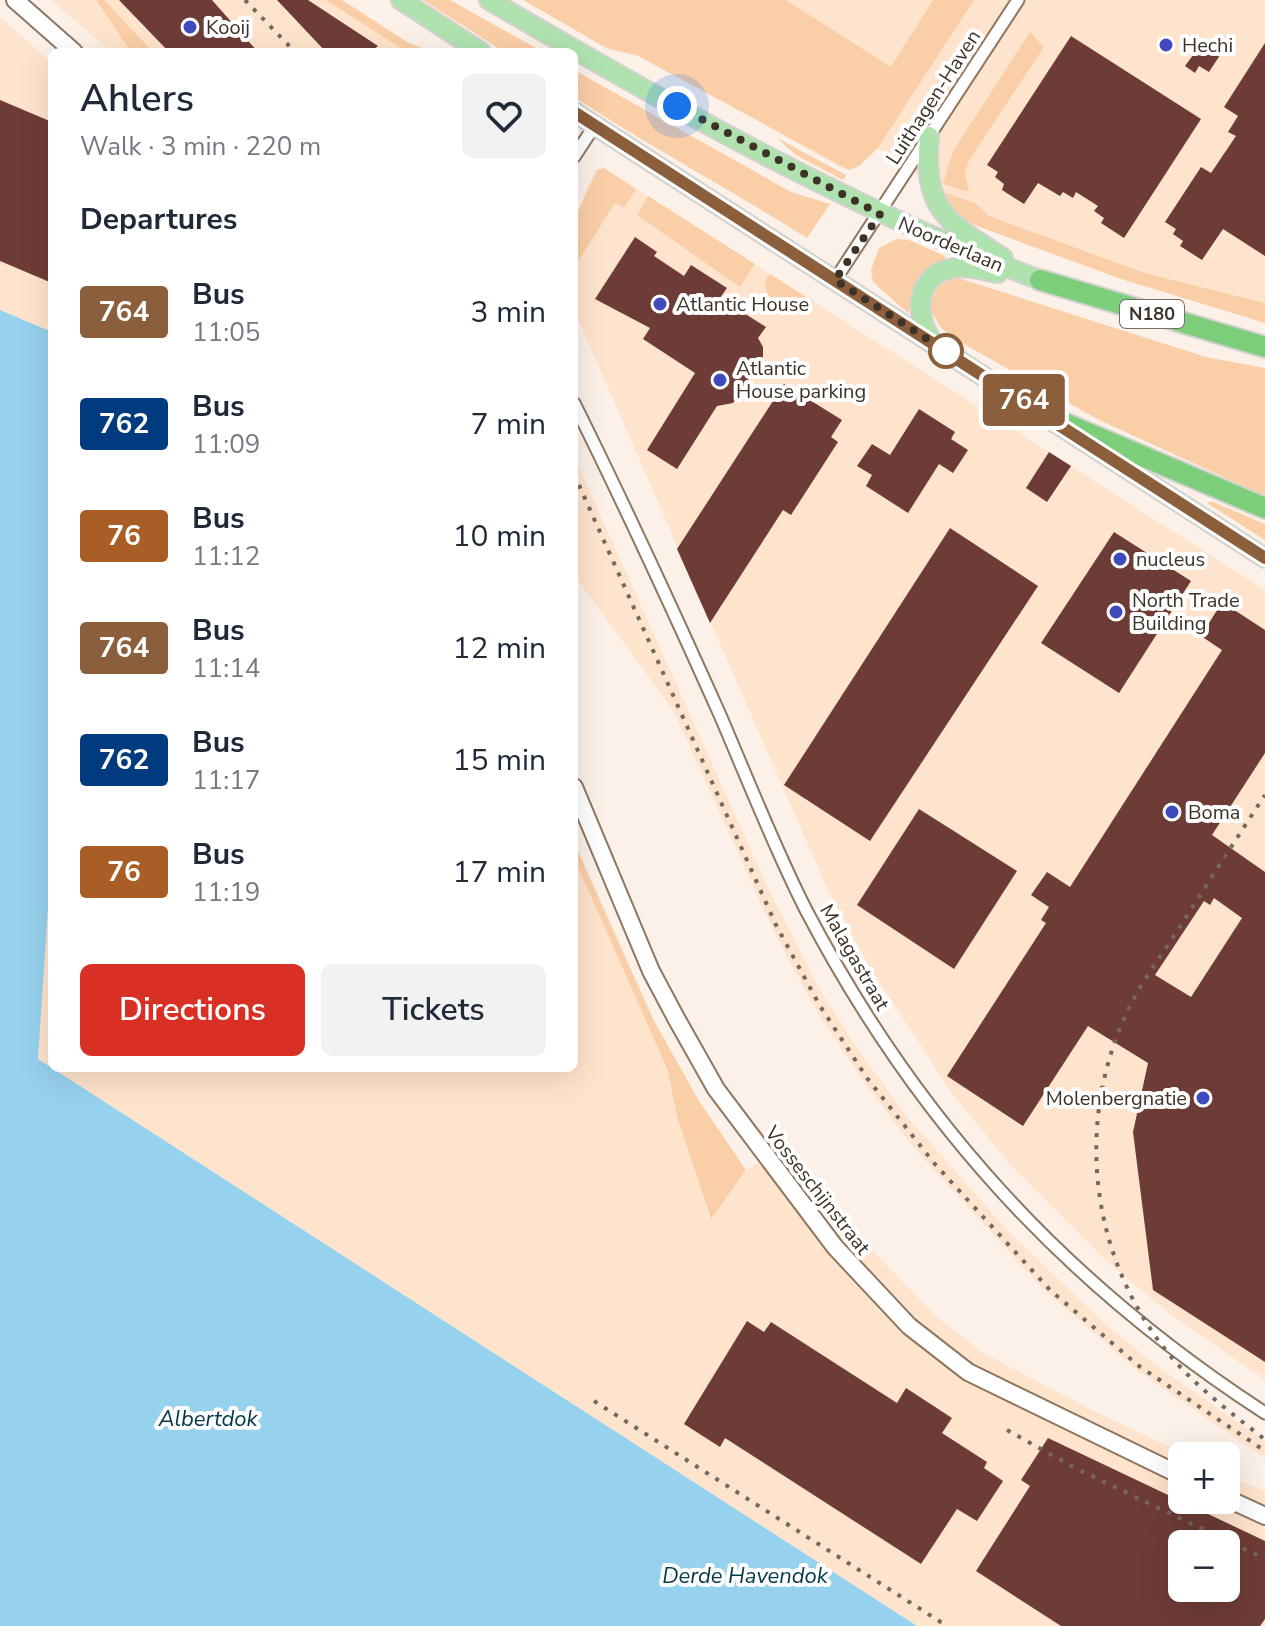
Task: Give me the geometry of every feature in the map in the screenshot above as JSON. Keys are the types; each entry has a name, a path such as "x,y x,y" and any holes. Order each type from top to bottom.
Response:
{"highway":[{"name":"Noorderlaan","path":"1040,280 1265,347"},
{"path":"1050,417 1265,508"}],"main road":[{"path":"401,0 475,48"},
{"name":"Noorderlaan","path":"489,0 574,48"},
{"name":"Noorderlaan","path":"578,50 788,168 880,214 1040,280"},
{"path":"578,114 1265,558"},
{"path":"929,136 927,174 943,211 968,235 1040,280"},
{"path":"933,343 920,320 919,307 921,293 933,277 954,268 967,268 1040,280"}],"street":[{"path":"15,0 69,48"},
{"name":"Luithagen-Haven","path":"835,280 1018,0"},
{"path":"578,151 595,125"},
{"name":"Malagastraat","path":"578,411 645,547 807,910 885,1041 957,1142 1064,1258 1175,1353 1265,1413"},
{"name":"Vosseschijnstraat","path":"578,797 651,971 682,1030 716,1089 835,1247 909,1326 968,1372 1168,1469"},
{"path":"1240,1504 1265,1516"}],"shaded area":[{"path":"51,0 342,0 421,48 106,48"},
{"path":"96,0 104,0 149,48 128,48"},
{"path":"326,0 342,0 407,42 422,48 401,48"},
{"path":"423,0 450,0 536,48 498,48"},
{"path":"523,0 786,0 891,67 933,0 974,0 878,148 859,166 849,170 638,56 606,48"},
{"path":"543,0 1265,0 1265,303 1145,273 989,216 975,203 943,192 878,148 859,166 843,169"},
{"path":"0,17 48,59 48,330 0,310"},
{"path":"1030,32 1044,47 968,162 965,174 969,192 943,184 953,151"},
{"path":"578,72 791,192 830,204 807,238 578,99"},
{"path":"777,138 846,175 843,180 796,155"},
{"path":"604,168 1265,590 1265,1380 1170,1314 1103,1258 1012,1167 953,1095 872,971 830,895 578,319 578,211 597,170"},
{"path":"604,168 636,189 624,208 615,203 578,262 578,212 597,170"},
{"path":"943,192 975,203 989,216 1145,273 1265,303 1265,323 1121,279 966,222 952,210"},
{"path":"648,196 755,264 740,287 637,215"},
{"path":"897,239 909,240 945,256 945,261 938,265 908,313 873,282 871,270 879,248"},
{"path":"770,274 814,302 791,314 768,299 765,281"},
{"path":"955,277 1206,357 1265,368 1265,496 1099,420 955,339 941,328 929,308 937,287"},
{"path":"578,465 767,886 819,988 857,1048 905,1114 1008,1231 1111,1329 1157,1366 1265,1441 1265,1458 1138,1371 1044,1290 914,1148 821,1019 774,932 673,710 578,580"},
{"path":"1211,501 1265,524 1265,540 1207,503"},
{"path":"578,851 653,1019 699,1101 746,1170 711,1219 677,1117 668,1071 578,867"},
{"path":"578,867 668,1071 677,1117 710,1218 746,1170 785,1143 878,1256 939,1319 982,1352 1168,1446 1168,1514 1240,1514 1240,1480 1265,1492 1265,1626 917,1626 58,1072 578,1072"},
{"path":"48,908 48,1065 38,1059"}],"water":[{"name":"Albertdok","path":"0,310 48,330 48,908 38,1059 48,1065 48,1072 58,1072 917,1626 0,1626"}],"building":[{"name":"Kooij","path":"119,0 212,0 254,48 165,48"},
{"path":"277,0 308,0 378,46 322,48"},
{"path":"1071,36 1201,119 1124,238 1101,223 1104,218 1094,211 1098,206 1076,192 1073,198 1063,192 1060,196 1038,183 1024,204 1002,190 1004,184 995,177 998,172 987,165"},
{"path":"1204,40 1222,52 1209,72 1199,66 1195,73 1185,66"},
{"path":"1265,43 1265,256 1223,229 1202,260 1180,246 1183,241 1173,234 1176,229 1165,222 1201,167 1211,173 1236,136 1228,132 1238,116 1224,107"},
{"path":"0,100 48,120 48,281 0,261"},
{"path":"635,237 657,252 654,256 684,276 691,265 727,288 720,298 766,327 758,338 763,347 763,357 733,403 717,406 677,469 647,450 695,373 643,339 650,328 595,299"},
{"path":"784,384 842,420 831,437 838,442 791,515 783,510 710,623 677,549"},
{"path":"919,409 955,432 951,439 968,450 953,473 939,464 908,513 866,486 872,475 857,466 872,444 890,455"},
{"path":"1049,452 1071,466 1047,502 1026,488"},
{"path":"950,528 1038,586 870,841 784,785"},
{"name":"North Trade Building","path":"1114,532 1191,581 1119,693 1041,643"},
{"path":"1222,602 1265,630 1265,753 1212,835 1265,872 1265,1362 1153,1290 1133,1132 1148,1063 1088,1026 1023,1126 947,1076 1046,923 1041,920 1049,907 1031,895 1047,872 1070,887 1222,650 1201,636","holes":["1214,898 1242,918 1191,997 1155,975 1204,901 1210,905"]},
{"path":"919,809 1017,871 954,969 857,905"},
{"path":"747,1321 764,1332 771,1322 897,1403 906,1388 952,1418 942,1433 987,1462 984,1468 1003,1481 977,1521 957,1509 921,1564 725,1438 720,1447 684,1424"},
{"path":"1048,1438 1168,1495 1168,1514 1208,1514 1265,1541 1265,1619 1260,1626 1061,1626 976,1571 1030,1486 1021,1480"}],"railway":[{"path":"245,0 291,48"},
{"path":"578,483 776,925 820,1006 867,1078 934,1163 1050,1290 1139,1366 1265,1451"},
{"path":"1263,1438 1190,1377 1168,1353 1142,1315 1121,1274 1107,1232 1098,1188 1096,1143 1100,1098 1111,1053 1128,1010 1265,795"},
{"path":"594,1401 947,1626"},
{"path":"1007,1430 1073,1467 1265,1559"}],"bus line":[{"name":"764","path":"578,115 1265,558"}],"place":[{"name":"Kooij","path":"190,27"},
{"name":"Hechi","path":"1166,45"},
{"name":"Atlantic House","path":"660,304"},
{"name":"Atlantic House parking","path":"720,380"},
{"name":"nucleus","path":"1120,559"},
{"name":"North Trade Building","path":"1116,612"},
{"name":"Boma","path":"1172,812"},
{"name":"Molenbergnatie","path":"1203,1098"}],"route":[{"path":"677,106 880,214 835,280 957,358 946,351"}],"water label":[{"name":"Derde Havendok","path":"745,1575"}]}
